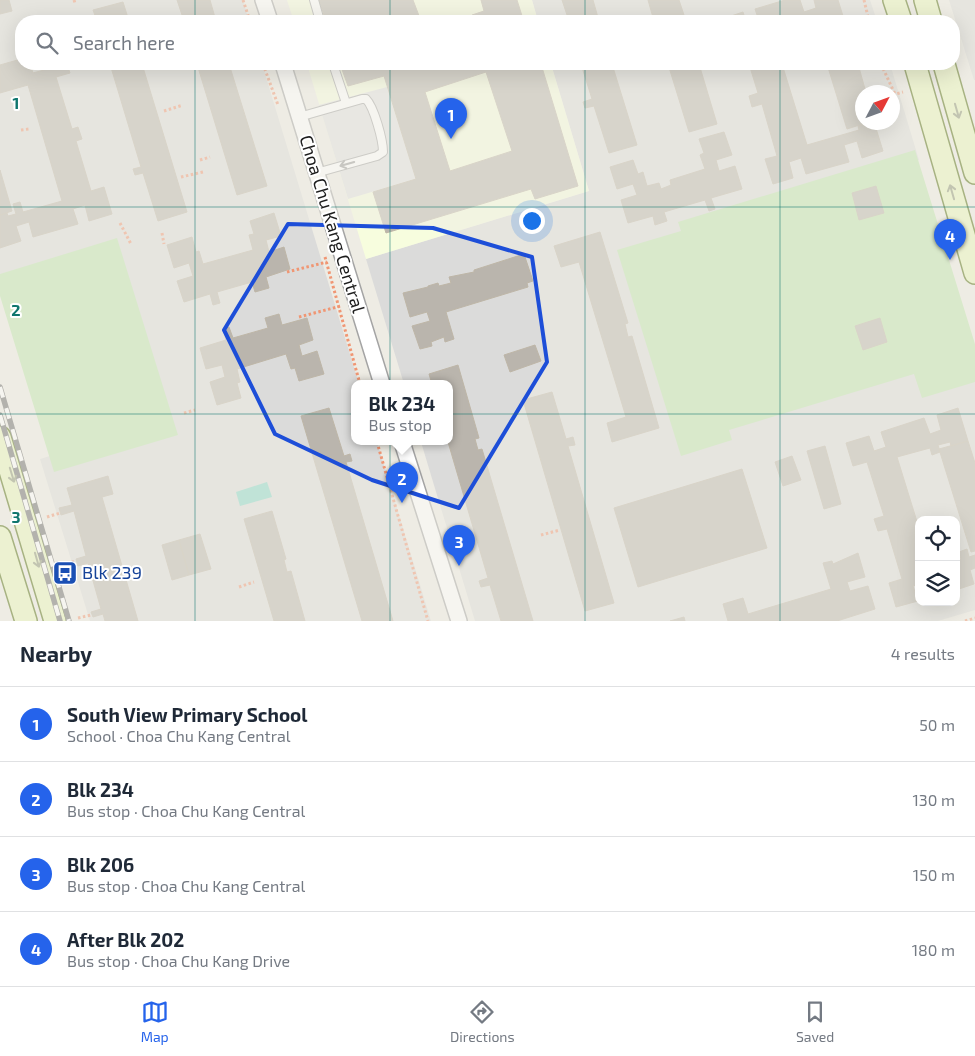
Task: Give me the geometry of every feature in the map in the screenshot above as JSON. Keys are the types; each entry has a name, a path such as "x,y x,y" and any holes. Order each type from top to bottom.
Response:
{"main road":[{"path":"894,0 899,15"},
{"path":"925,0 929,15"},
{"path":"916,70 975,273"},
{"path":"946,70 975,173"},
{"path":"0,437 55,621"},
{"path":"0,537 26,621"}],"street":[{"path":"263,0 268,15"},
{"name":"Choa Chu Kang Central","path":"285,70 381,380"},
{"path":"403,445 459,621"}],"lane":[{"path":"314,0 318,15"},
{"path":"335,70 346,103"},
{"path":"299,116 366,99 370,102 383,145 383,152 377,156 316,173"}],"path":[{"path":"243,0 248,15"},
{"path":"864,0 868,15"},
{"path":"266,70 280,110"},
{"path":"884,70 894,92 896,94 903,92"},
{"path":"164,110 183,105"},
{"path":"21,130 30,128"},
{"path":"200,160 210,157"},
{"path":"181,176 203,172"},
{"path":"120,223 131,244"},
{"path":"162,233 164,244"},
{"path":"324,252 359,380"},
{"path":"287,272 342,257"},
{"path":"299,317 356,302"},
{"path":"184,414 195,410"},
{"path":"378,445 428,621"},
{"path":"47,517 60,513"},
{"path":"541,535 560,530"},
{"path":"62,565 76,561"},
{"path":"238,586 254,582"},
{"path":"78,618 92,614"},
{"path":"964,621 975,618"}],"highlighted area":[{"path":"288,224 433,228 532,257 547,362 459,508 372,480 275,434 224,330"}],"shaded area":[{"path":"0,0 243,0 247,15 15,15 15,70 264,70 358,380 351,380 351,445 378,445 431,621 90,621 40,459 165,421 0,285"},
{"path":"287,0 532,0 536,15 292,15"},
{"path":"532,0 870,0 875,15 536,15"},
{"path":"949,0 975,0 975,80 960,35 960,15 954,15"},
{"path":"309,70 553,70 589,191 366,259"},
{"path":"553,70 892,70 896,85 855,85 855,130 900,130 900,97 919,160 631,249 975,350 975,610 938,621 475,621 422,445 453,445 453,380 403,380 366,259 589,191"},
{"path":"387,87 416,179 348,199 319,105"},
{"path":"267,482 272,497 240,506 236,492"}],"green space":[{"path":"915,150 975,344 975,382 922,398 914,374 729,430 732,440 681,456 617,250 681,231 678,222"},
{"path":"117,238 178,435 54,472 0,296 0,274"}],"building":[{"path":"0,0 9,0 12,11 0,14"},
{"path":"177,0 210,0 214,15 182,15"},
{"path":"319,0 413,0 419,15 324,15"},
{"path":"481,0 517,0 522,15 472,15 484,11"},
{"path":"562,0 593,0 597,15 567,15"},
{"path":"648,0 679,0 684,15 652,15"},
{"path":"785,0 800,0 804,12 816,8 814,0 838,0 843,15 757,15 755,9"},
{"path":"123,2 127,15 95,15 93,10"},
{"path":"15,61 15,70 32,70 33,73 44,70 69,70 70,73 56,77 72,129 78,127 82,139 76,141 91,191 104,187 112,214 89,221 85,205 73,209 78,224 33,237 29,222 16,226 21,241 0,248 0,215 7,213 8,216 16,214 13,204 20,202 23,212 62,201 28,85 0,93 0,65"},
{"path":"112,70 144,70 187,212 158,221 143,173 135,175 133,169 141,167"},
{"path":"199,70 231,70 267,186 237,195"},
{"path":"342,70 543,70 578,186 535,199 531,189 386,233 373,192 416,179 384,76 348,86","holes":["486,72 512,151 450,171 425,92"]},
{"path":"583,70 614,70 637,145 609,153 594,106 585,108 583,102 592,99"},
{"path":"670,70 701,70 717,124 689,132"},
{"path":"751,70 784,70 807,145 859,130 876,130 883,151 862,158 857,141 844,145 849,162 806,174 801,158 789,162 793,178 773,184 765,159 777,156 762,104 752,107 749,96 758,93"},
{"path":"829,70 860,70 864,85 855,85 855,126 847,129"},
{"path":"724,132 732,155 716,160 719,171 735,166 742,189 711,198 715,209 709,211 705,200 664,212 667,221 655,225 653,216 628,223 621,200 637,195 633,184 617,189 610,167 633,160 638,174 643,172 647,186 659,183 661,189 671,185 670,180 705,169 700,155 704,153 699,139"},
{"path":"0,170 12,211 0,215"},
{"path":"876,186 884,213 859,220 852,193"},
{"path":"274,213 281,236 266,240 269,252 284,247 290,269 266,277 269,288 255,292 252,282 217,292 220,303 213,305 210,294 184,302 177,281 193,276 189,263 174,268 167,245 192,237 196,252 199,251 203,264 253,250 249,235 254,234 250,221"},
{"path":"600,232 628,323 625,324 628,337 632,336 659,428 612,442 607,423 626,417 579,262 561,267 554,246"},
{"path":"524,254 533,281 527,283 528,287 446,312 454,339 445,342 444,337 431,342 432,346 420,349 412,326 430,321 427,312 410,317 403,293 438,283 439,286 451,283 449,277 474,272 474,270"},
{"path":"279,314 282,325 307,318 313,340 299,345 302,356 317,351 324,374 299,381 295,368 291,369 286,354 237,369 240,382 237,383 241,398 217,405 210,382 225,377 222,365 206,369 200,348 226,340 223,329 229,327 233,338 268,328 265,318"},
{"path":"880,318 887,342 863,350 855,326"},
{"path":"535,345 541,361 510,372 504,355"},
{"path":"458,365 479,438 475,439 478,450 482,449 533,621 501,621 490,585 481,587 479,581 488,578 449,445 453,445 453,380 431,380 429,374"},
{"path":"552,392 566,439 573,437 575,445 568,446 614,603 585,611 523,400"},
{"path":"329,408 344,456 350,454 352,461 346,462 393,621 362,621 301,416"},
{"path":"958,408 968,441 951,446 950,442 938,445 940,452 932,455 930,448 897,457 915,516 915,585 913,586 915,602 896,607 889,583 902,579 887,529 878,531 874,519 884,516 867,462 853,466 846,443 869,436 874,451 886,447 881,432 924,418 930,434 941,430 937,415"},
{"path":"968,441 975,463 975,551 971,552 939,449"},
{"path":"825,446 841,504 824,509 807,451"},
{"path":"792,456 801,480 783,486 775,462"},
{"path":"742,469 767,548 638,587 614,508"},
{"path":"108,476 113,494 102,497 138,621 105,621 103,614 93,617 91,612 101,609 88,563 78,566 76,559 86,556 74,511 61,515 59,508 72,505 67,488"},
{"path":"272,511 286,559 284,560 287,572 291,571 305,621 274,621 244,519"},
{"path":"200,534 211,569 189,575 179,540"},
{"path":"179,540 189,575 172,580 162,545"},
{"path":"967,549 969,557 975,555 975,568 970,570 974,584 960,589 961,559 960,552"},
{"path":"858,553 865,577 847,582 850,591 868,586 875,609 837,621 728,621 723,604 743,598 748,614 831,589 823,563 832,561 833,564"},
{"path":"684,617 685,621 670,621"}],"railway":[{"path":"0,387 69,621"},
{"path":"0,415 60,621"}],"place":[{"name":"South View Primary School","path":"451,139"},
{"name":"After Blk 202","path":"950,260"},
{"name":"Blk 234","path":"402,503"},
{"name":"Blk 206","path":"459,566"},
{"name":"Blk 239","path":"65,573"}]}
